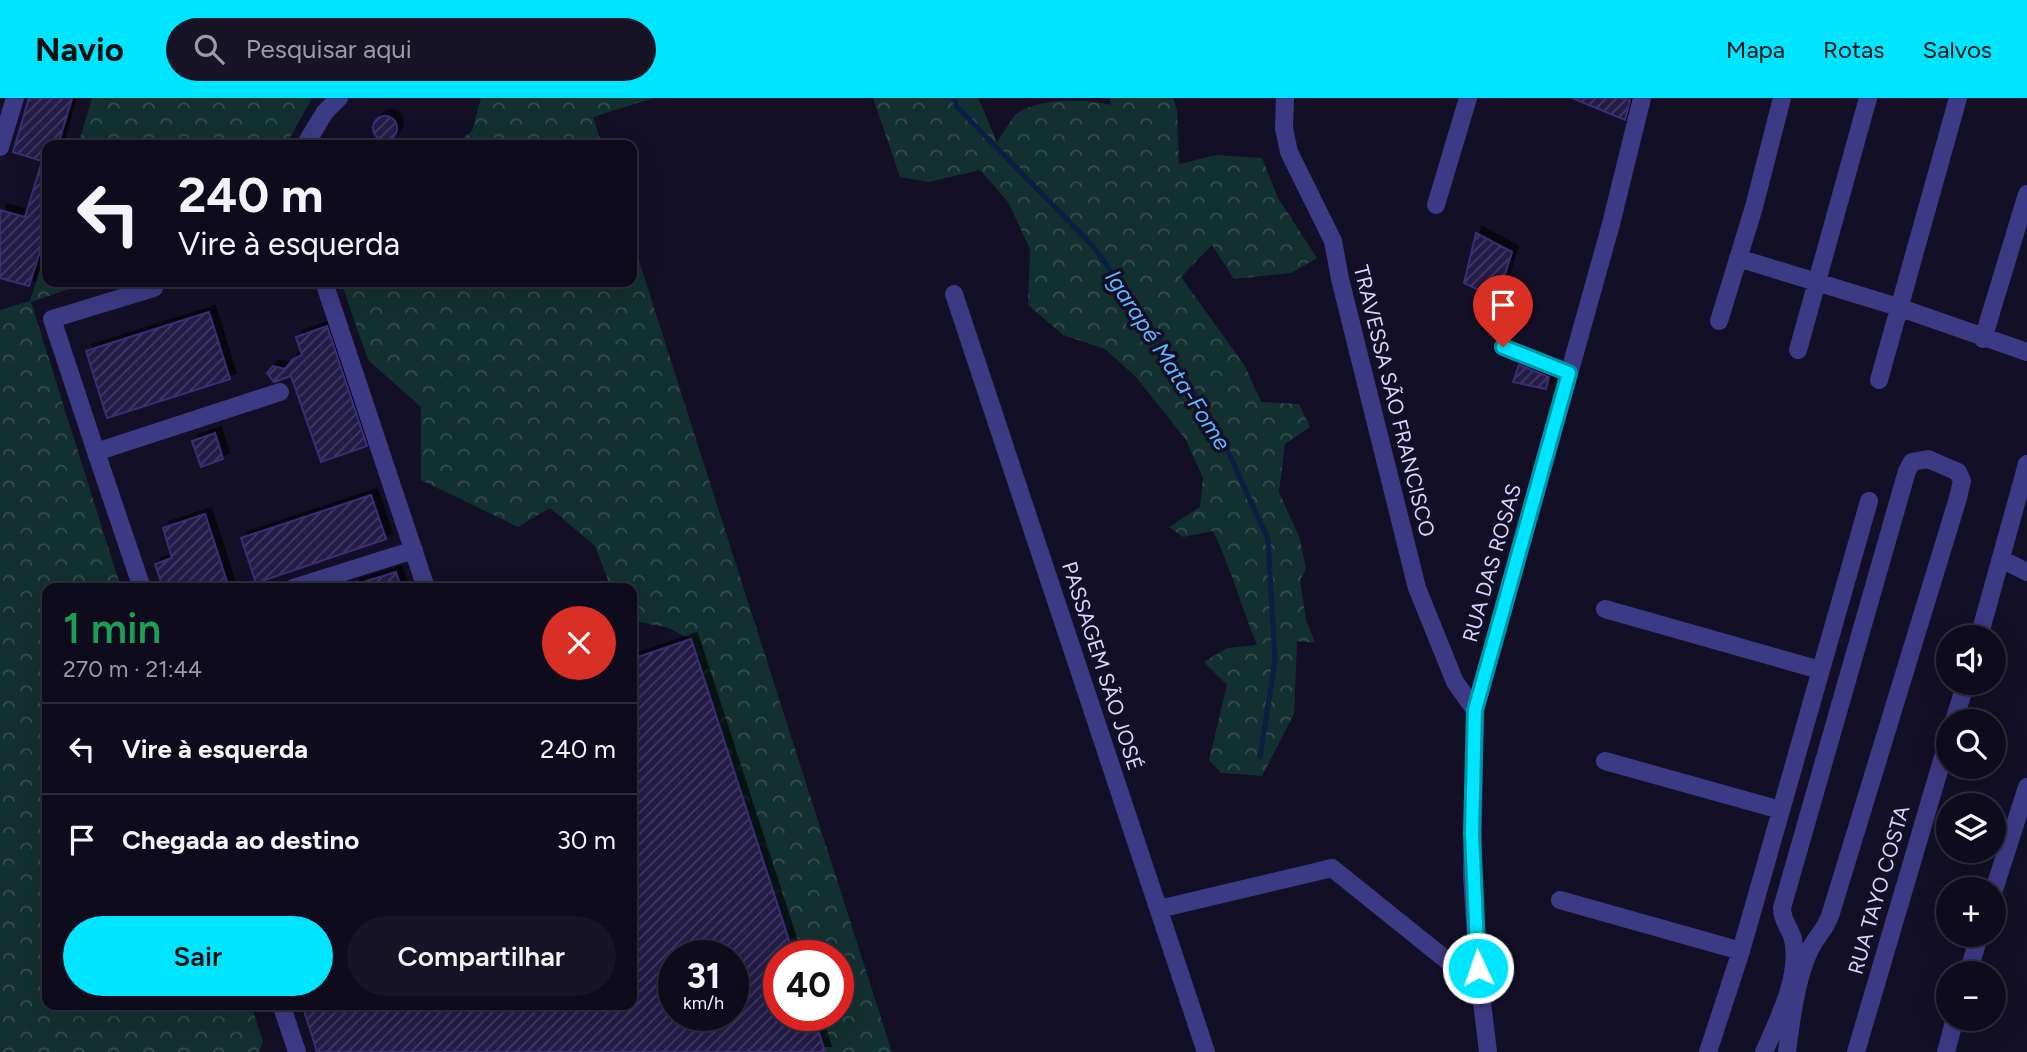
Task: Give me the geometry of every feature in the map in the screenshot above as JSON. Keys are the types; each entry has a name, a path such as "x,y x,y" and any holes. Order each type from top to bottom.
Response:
{"street":[{"path":"0,147 15,98"},
{"path":"308,140 325,112 339,98"},
{"name":"TRAVESSA SÃO FRANCISCO","path":"1284,98 1284,128 1289,152 1333,241 1416,588 1444,657 1475,710"},
{"path":"1436,205 1468,98"},
{"name":"RUA DAS ROSAS","path":"1488,1052 1472,876 1475,710 1642,98"},
{"path":"1718,321 1782,98"},
{"path":"1798,350 1868,98"},
{"path":"1880,380 1898,307 1958,98"},
{"path":"1983,339 2027,194"},
{"path":"1738,258 1898,307 1983,339 2027,352"},
{"path":"326,287 424,583"},
{"path":"140,583 52,319 154,288"},
{"name":"PASSAGEM SÃO JOSÉ","path":"954,294 1206,1052"},
{"path":"1503,347 1569,373"},
{"path":"96,452 280,392"},
{"path":"1764,1052 1781,1013 1791,974 1793,938 1782,916 1782,908 1907,471 1912,462 1928,459 1958,472 1962,481 1960,490 1830,915 1813,944 1791,1017 1787,1052"},
{"path":"1983,625 2003,560 2027,464"},
{"path":"1708,1052 1741,951 1869,501"},
{"path":"309,583 414,550"},
{"path":"2003,560 2027,572"},
{"path":"1605,609 1820,670"},
{"path":"1605,761 1781,810"},
{"name":"RUA TAYO COSTA","path":"1856,1052 1936,779"},
{"path":"1998,877 2027,787"},
{"path":"1159,908 1332,868 1480,987"},
{"path":"1560,900 1741,951"},
{"path":"1793,938 1813,944"},
{"path":"283,1010 298,1052"},
{"path":"1946,1052 1952,1031"}],"green space":[{"path":"92,98 312,98 289,140 79,140"},
{"path":"481,98 654,98 593,117 600,140 460,140 472,131"},
{"path":"873,98 978,98 997,142 1016,114 1049,102 1088,101 1111,105 1110,98 1173,98 1177,110 1179,164 1216,155 1262,158 1278,198 1317,258 1291,273 1234,279 1212,245 1181,277 1245,366 1261,402 1299,404 1310,427 1285,444 1279,492 1300,539 1306,569 1300,580 1306,620 1315,643 1297,641 1294,714 1262,776 1221,773 1209,760 1227,685 1204,662 1227,648 1257,645 1213,531 1183,537 1169,527 1200,507 1203,478 1186,440 1136,377 1105,349 1063,335 1028,305 1030,249 1008,202 980,170 929,182 900,177"},
{"path":"637,255 892,1052 825,1052 818,1031 854,1031 854,940 789,940 691,639 671,629 637,620 637,583 609,583 595,546 550,508 518,527 421,480 421,407 368,360 343,287 637,287"},
{"path":"42,264 42,287 75,287 31,302 119,583 42,583 42,1010 253,1010 263,1041 259,1052 0,1052 0,310 30,301"}],"building":[{"path":"29,98 72,98 59,140 42,140 42,161 13,152"},
{"path":"1572,98 1622,98 1630,100 1625,120"},
{"path":"385,116 394,119 397,128 394,137 385,140 376,137 373,128 376,119"},
{"path":"42,161 42,245 29,286 0,278 0,210 25,217"},
{"path":"1476,233 1512,252 1497,299 1464,283"},
{"path":"209,312 230,379 107,418 86,351"},
{"path":"327,326 367,446 321,462 291,376 274,382 267,373 273,366 285,369 293,359 302,355 296,337"},
{"path":"1519,365 1549,377 1546,389 1513,382"},
{"path":"215,433 223,459 201,467 192,441"},
{"path":"371,495 386,539 256,583 241,538"},
{"path":"205,514 227,583 161,583 155,564 172,558 163,528"},
{"path":"396,572 399,583 360,583"},
{"path":"691,639 789,940 763,940 763,1031 818,1031 825,1052 317,1052 304,1010 637,1010 637,657"}],"waterway":[{"name":"Igarapé Mata-Fome","path":"954,98 957,107 1093,246 1154,331 1219,432 1268,539 1275,661 1260,757"}],"route":[{"path":"1478,968 1472,876 1475,710 1569,373 1503,347"}]}
